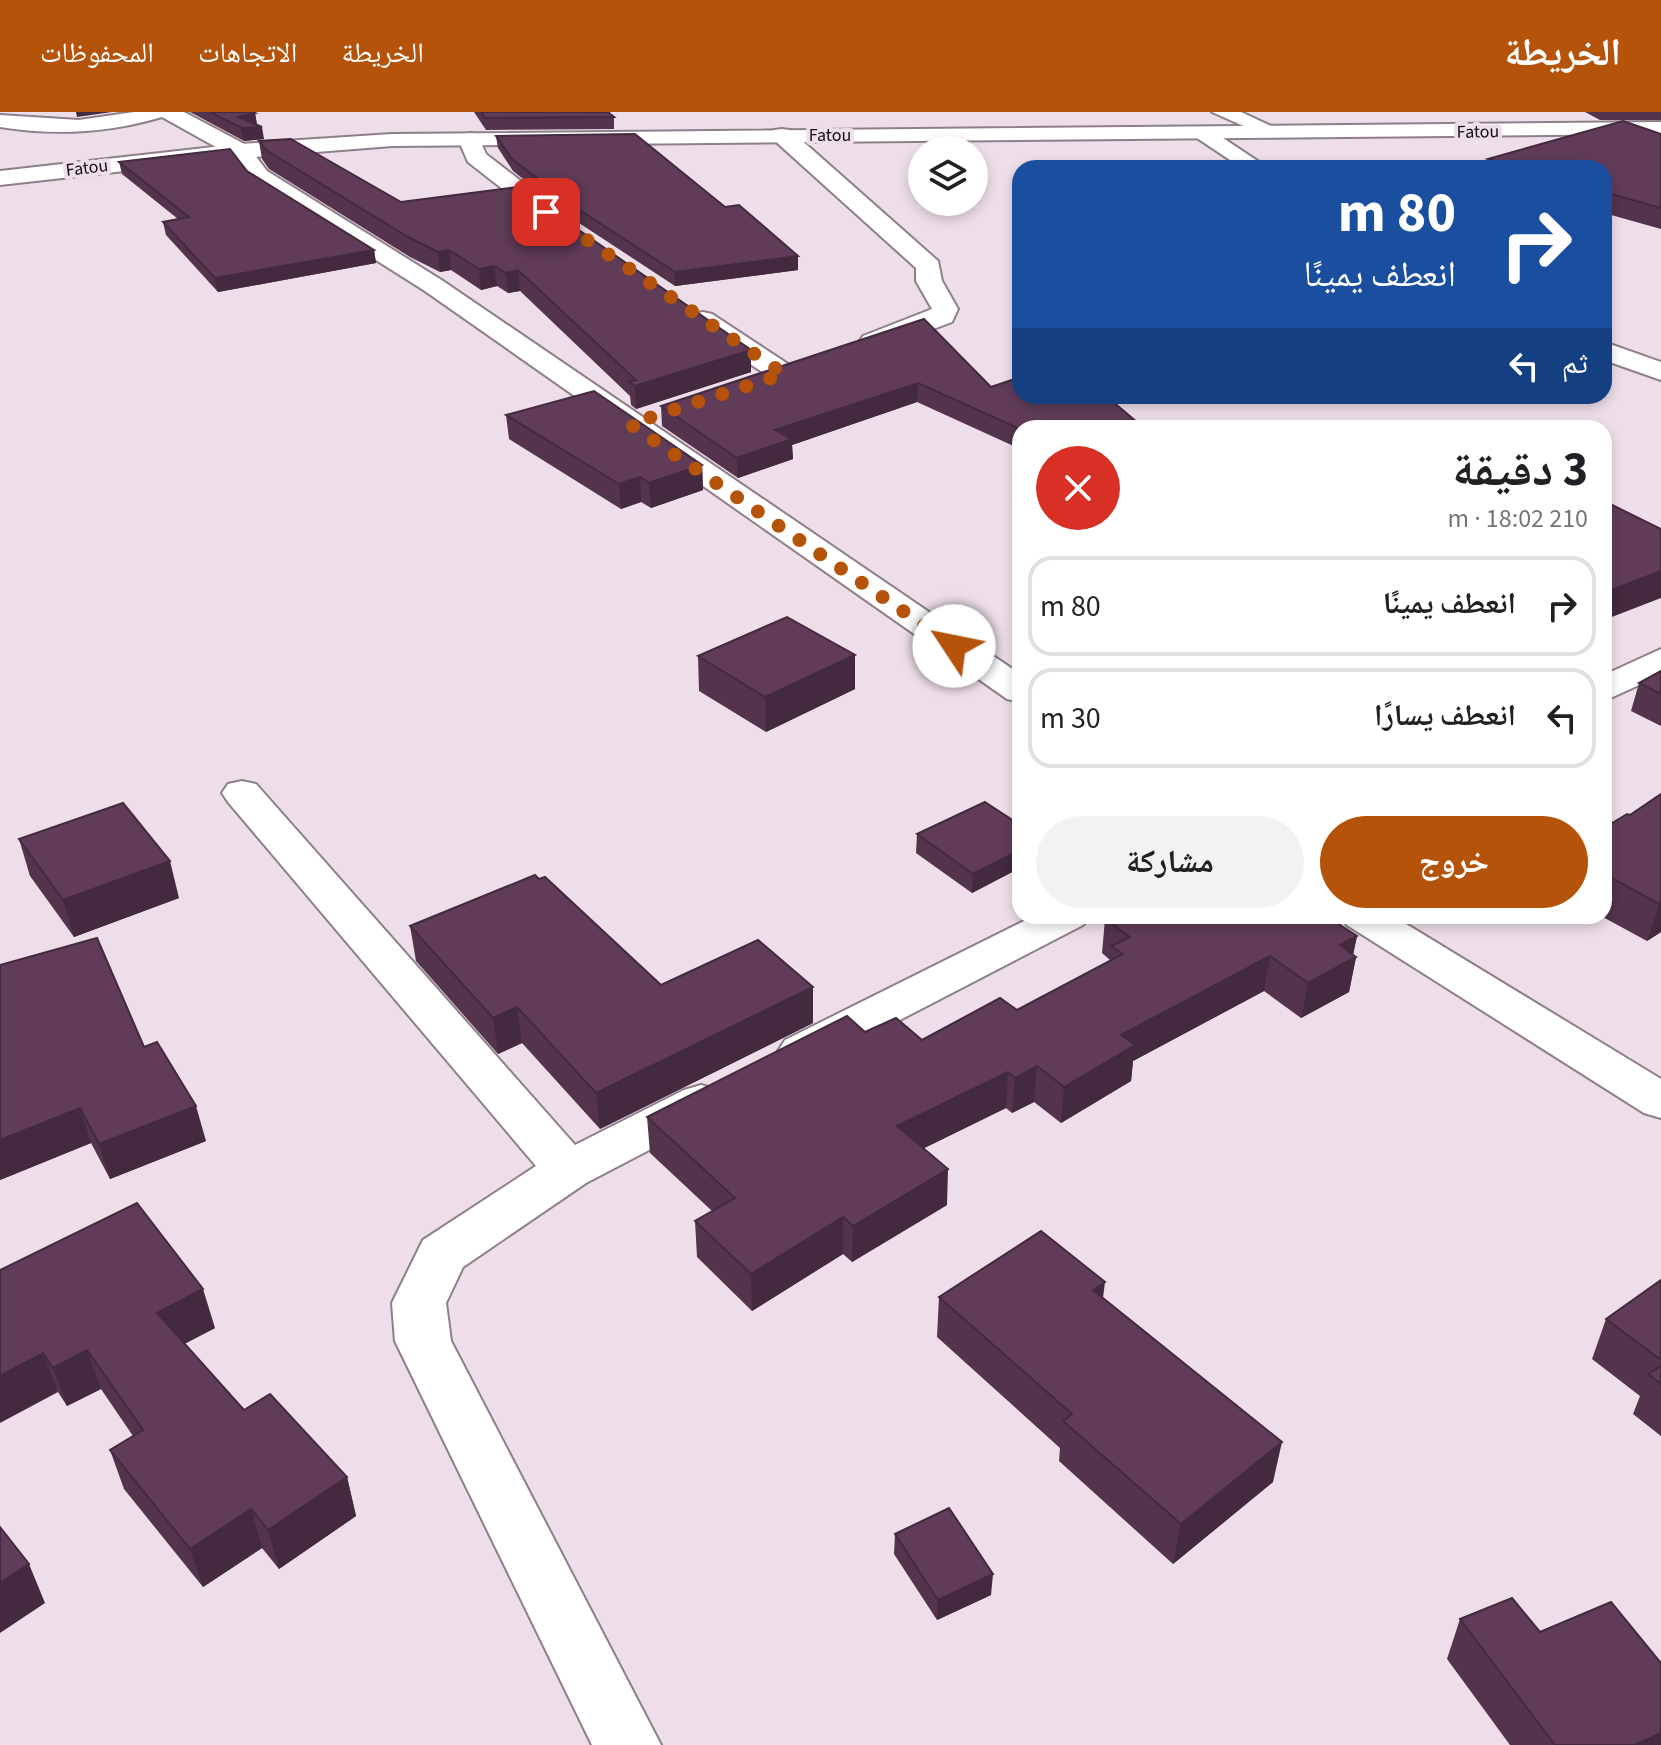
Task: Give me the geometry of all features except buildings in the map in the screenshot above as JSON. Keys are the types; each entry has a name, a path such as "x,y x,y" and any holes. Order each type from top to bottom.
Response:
{"street":[{"path":"0,121 31,126 88,125 156,112"},
{"path":"169,112 240,151 259,176 644,420 1012,685"},
{"path":"1222,112 1273,132"},
{"name":"Fatou","path":"0,178 240,151 392,140 1661,128"},
{"path":"1620,130 1661,146"},
{"path":"1204,134 1245,160"},
{"path":"782,135 918,254 929,266 929,281 945,309 943,316 930,322 842,353"},
{"path":"469,139 476,157 582,238"},
{"path":"680,304 784,374"},
{"path":"1612,353 1661,372"},
{"path":"756,383 813,364"},
{"path":"1612,686 1661,660"},
{"path":"242,793 568,1170"},
{"path":"627,1745 423,1341 419,1303 442,1254 568,1170 1052,924"},
{"path":"1375,924 1661,1101"}],"route":[{"path":"546,212 784,374 630,424 954,646"}]}
